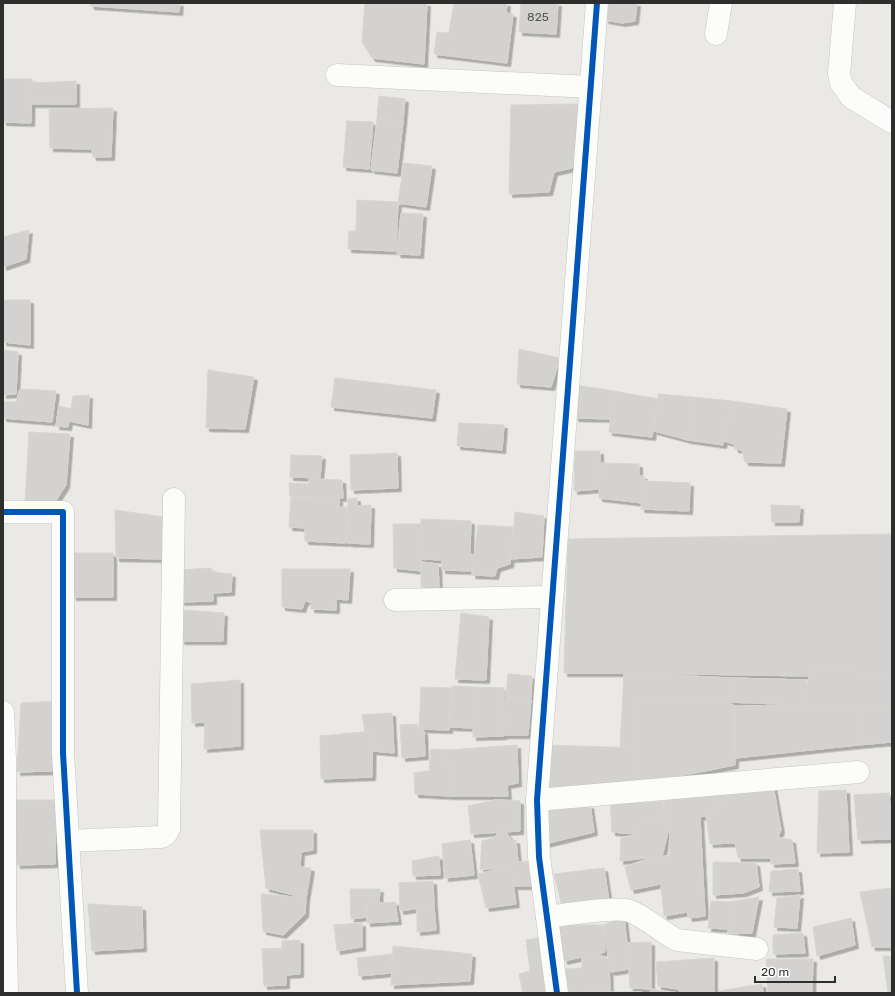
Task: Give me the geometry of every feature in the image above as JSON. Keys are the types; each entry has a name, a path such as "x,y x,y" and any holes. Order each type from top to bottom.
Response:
{"street":[{"path":"557,993 539,856 537,800 551,597 597,3"},
{"path":"716,34 721,3"},
{"path":"845,3 839,74 841,83 851,97 892,122"},
{"path":"336,76 591,87"},
{"path":"68,841 161,837 166,834 169,829 174,499"},
{"path":"3,512 63,512 63,753 78,993"},
{"path":"395,600 551,597"},
{"path":"3,712 5,760 5,906 7,993"},
{"path":"537,800 858,772"},
{"path":"547,917 613,910 628,910 649,921 677,940 757,949"}],"building":[{"path":"90,3 180,3 179,12 91,6"},
{"path":"365,3 427,3 424,64 372,58 362,42"},
{"path":"454,3 507,3 506,13 513,14 507,63 434,54 437,32 449,33"},
{"path":"521,3 558,3 556,34 519,32"},
{"path":"606,3 637,3 635,21 622,23 605,20"},
{"path":"3,79 32,79 31,123 3,122"},
{"path":"76,81 76,104 31,104 32,83"},
{"path":"379,96 405,99 403,122 377,119"},
{"path":"580,104 572,168 554,172 549,192 509,194 511,105"},
{"path":"113,108 111,157 93,157 92,149 50,148 49,109"},
{"path":"377,119 403,122 397,173 371,170"},
{"path":"347,121 373,122 369,169 343,167"},
{"path":"404,163 432,166 426,207 398,203"},
{"path":"357,200 398,202 396,251 348,249 349,231 356,231"},
{"path":"401,213 423,214 420,255 397,254"},
{"path":"29,230 26,259 3,267 3,237"},
{"path":"3,300 30,300 30,345 3,342"},
{"path":"519,349 560,358 551,387 517,384"},
{"path":"3,350 18,352 16,394 3,395"},
{"path":"208,370 254,377 245,429 206,428"},
{"path":"335,378 436,390 432,418 331,407"},
{"path":"576,385 614,391 611,419 575,418"},
{"path":"20,389 56,391 52,422 3,418 3,402 16,402"},
{"path":"614,391 658,399 652,437 609,432"},
{"path":"658,394 693,397 688,440 654,431"},
{"path":"89,395 88,425 69,421 68,427 56,426 59,406 71,409 73,396"},
{"path":"693,397 732,401 723,445 688,440"},
{"path":"732,401 787,409 781,463 745,462 742,450 735,449 734,444 724,441"},
{"path":"459,423 504,425 502,450 457,446"},
{"path":"29,432 70,434 66,485 55,502 25,503"},
{"path":"575,451 600,451 600,489 574,491"},
{"path":"397,453 398,488 351,490 350,455"},
{"path":"291,455 322,456 320,478 290,477"},
{"path":"601,463 639,464 639,476 644,476 642,503 599,498"},
{"path":"309,479 342,480 343,498 290,496 289,483 309,484"},
{"path":"644,481 690,483 689,511 641,509"},
{"path":"291,497 339,499 339,507 347,508 346,543 305,541 305,528 289,527"},
{"path":"357,498 357,506 371,505 370,544 347,543 348,499"},
{"path":"771,505 800,506 799,522 772,522"},
{"path":"115,510 164,517 162,559 116,558"},
{"path":"515,512 544,516 542,557 511,559"},
{"path":"421,519 471,521 470,553 474,556 472,571 442,570 442,560 422,559"},
{"path":"393,524 421,524 421,571 394,568"},
{"path":"478,525 513,527 510,564 497,568 495,576 472,575"},
{"path":"892,534 892,675 811,668 810,676 564,673 568,539"},
{"path":"72,553 113,553 113,597 73,597"},
{"path":"421,562 438,564 439,587 421,587"},
{"path":"211,568 212,572 232,574 231,592 213,593 213,601 181,602 180,570"},
{"path":"282,569 350,569 348,600 336,599 336,610 311,609 311,602 305,601 302,609 282,607"},
{"path":"184,610 224,613 223,641 181,641"},
{"path":"461,613 489,617 486,680 455,679"},
{"path":"811,668 892,675 892,707 802,705"},
{"path":"624,673 731,678 727,702 637,701 638,748 620,747"},
{"path":"508,674 532,676 531,698 506,697"},
{"path":"731,678 806,680 802,705 727,702"},
{"path":"240,680 240,746 204,749 205,722 192,723 191,684"},
{"path":"452,686 474,687 473,728 450,727"},
{"path":"421,687 451,688 449,730 419,729"},
{"path":"474,687 504,688 504,736 473,737"},
{"path":"506,698 531,699 528,735 504,735"},
{"path":"56,701 52,771 17,772 21,703"},
{"path":"637,701 727,702 735,706 735,765 639,784"},
{"path":"802,705 858,708 858,745 735,758 735,706"},
{"path":"858,708 892,708 892,742 858,745"},
{"path":"392,713 394,753 372,751 373,731 365,731 362,715"},
{"path":"417,724 418,731 424,731 425,756 402,758 400,725"},
{"path":"373,731 372,777 321,779 320,736"},
{"path":"517,745 518,783 507,785 508,796 450,796 447,750"},
{"path":"547,745 638,748 639,784 544,792"},
{"path":"431,749 447,750 450,796 415,794 414,773 429,771"},
{"path":"773,785 781,830 778,837 792,840 795,863 771,864 771,858 738,858 735,843 710,844 706,815 719,813 721,790"},
{"path":"721,790 719,813 700,817 705,916 689,918 687,912 664,916 661,884 631,890 625,867 652,857 669,856 670,824 664,824 665,793"},
{"path":"846,790 849,852 817,853 819,791"},
{"path":"889,793 892,839 858,840 854,795"},
{"path":"645,796 644,803 663,801 664,824 641,822 637,834 612,832 610,799"},
{"path":"15,800 56,800 55,864 17,865"},
{"path":"495,800 520,801 520,831 471,834 468,806"},
{"path":"590,805 594,832 545,844 542,810"},
{"path":"641,822 670,824 662,856 620,861 621,838 637,834"},
{"path":"260,830 313,830 313,850 301,852 300,867 311,868 306,898 266,888"},
{"path":"506,832 512,841 516,840 518,862 530,861 532,886 514,886 511,866 480,870 482,841 496,837 497,833"},
{"path":"470,840 474,875 445,878 442,844"},
{"path":"439,856 440,875 413,876 412,861"},
{"path":"713,862 756,863 759,887 743,893 713,895"},
{"path":"511,866 516,904 486,908 478,874"},
{"path":"604,868 609,901 563,910 554,874"},
{"path":"798,869 800,891 769,892 771,871"},
{"path":"433,881 434,906 400,911 399,883"},
{"path":"891,888 892,947 872,947 860,892"},
{"path":"350,889 380,889 379,903 367,904 367,917 351,919"},
{"path":"261,894 306,898 305,914 283,935 263,931"},
{"path":"800,895 797,928 774,927 777,898"},
{"path":"759,897 752,933 728,934 730,902"},
{"path":"711,901 730,902 728,929 708,928"},
{"path":"395,902 398,921 367,923 367,904"},
{"path":"88,904 142,907 143,948 92,951"},
{"path":"434,906 436,930 417,932 417,909"},
{"path":"624,918 629,969 611,972 603,925"},
{"path":"851,918 855,945 817,956 813,927"},
{"path":"362,923 362,947 337,951 334,925"},
{"path":"557,925 603,925 605,952 564,961"},
{"path":"803,933 805,953 773,954 773,935"},
{"path":"542,937 550,992 523,993 519,974 530,971 526,940"},
{"path":"300,940 300,974 286,975 286,985 264,986 262,949 282,948 282,941"},
{"path":"651,942 651,989 630,988 627,943"},
{"path":"393,946 472,954 470,981 391,985"},
{"path":"392,954 392,973 359,976 357,958"},
{"path":"598,954 609,959 610,991 569,993 565,969 582,968 582,957"},
{"path":"883,956 892,956 892,993 888,993"},
{"path":"714,958 714,993 681,993 678,989 658,986 656,962"},
{"path":"766,959 813,959 812,993 768,993"},
{"path":"762,984 763,993 719,993 719,991"},
{"path":"651,989 673,993 650,993"},
{"path":"641,992 641,993 594,993"}],"cycle path":[{"path":"557,993 539,857 537,800 597,3"},
{"path":"3,512 63,512 63,753 77,993"}]}
